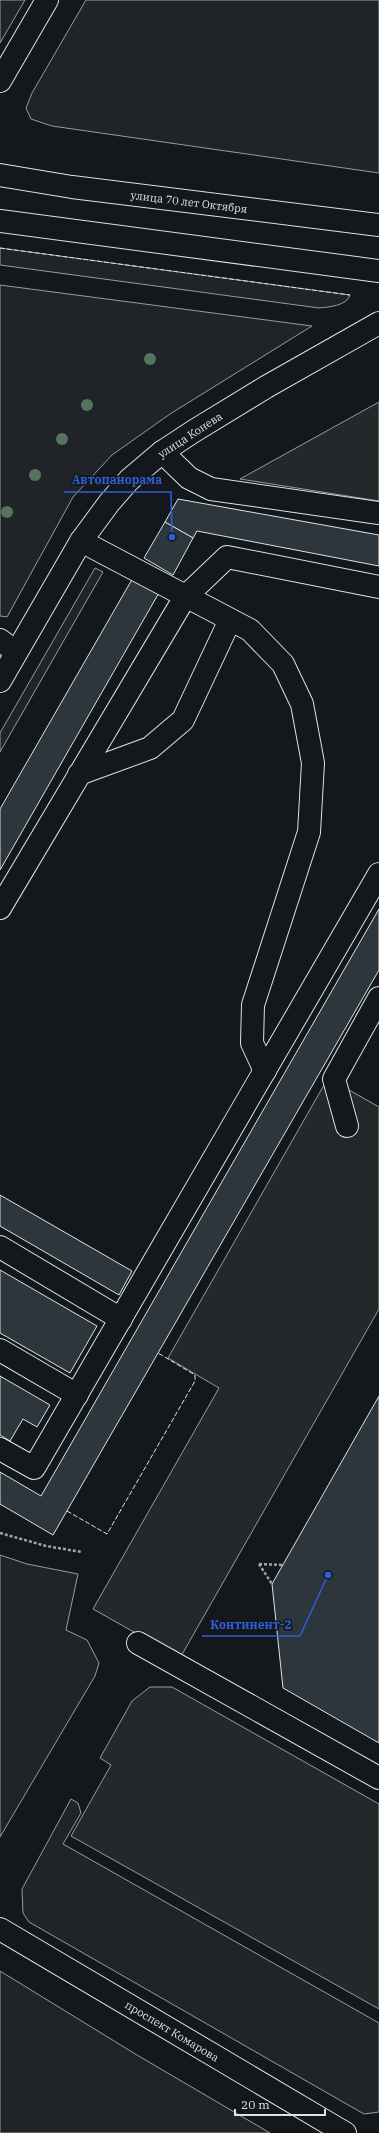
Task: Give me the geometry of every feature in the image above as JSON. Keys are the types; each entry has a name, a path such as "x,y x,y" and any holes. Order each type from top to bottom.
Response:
{"main road":[{"path":"0,81 47,0"},
{"name":"улица 70 лет Октября","path":"0,175 72,187 379,226"},
{"path":"0,221 379,271"},
{"name":"улица Конева","path":"0,681 8,646 81,541 109,503 129,480 162,452 266,387 379,323"},
{"path":"162,452 188,478 211,489 379,513"},
{"path":"81,541 250,630 283,664 302,704 313,763 309,832 253,1005 252,1043 265,1071"},
{"path":"0,908 185,597 227,557 379,587"},
{"path":"79,774 150,748 183,720 230,620"},
{"path":"0,1449 34,1468 379,874"},
{"path":"347,1126 334,1079 379,998"},
{"path":"0,1247 121,1319"},
{"path":"0,1350 76,1395"},
{"path":"138,1643 379,1778"},
{"name":"проспект Комарова","path":"0,1929 345,2133"}],"path":[{"path":"0,1533 46,1546 82,1552"},
{"path":"272,1584 259,1564 283,1565"}],"shaded area":[{"path":"0,0 25,0 0,43"},
{"path":"86,0 379,0 379,173 52,126 31,119 26,108 32,93"},
{"path":"0,248 350,295 345,302 341,304 319,308 0,265"},
{"path":"0,285 312,326 170,414 112,455 73,497 7,617 0,616"},
{"path":"379,402 379,501 240,479"},
{"path":"95,568 103,572 0,752 0,733"},
{"path":"328,1078 379,1107 379,1309 180,1658 93,1609 219,1388 168,1358"},
{"path":"0,1555 27,1564 78,1574 66,1630 87,1640 99,1663 95,1676 0,1837"},
{"path":"150,1687 172,1687 379,1804 379,2009 71,1836 111,1765 100,1758 132,1701"},
{"path":"71,1799 78,1803 81,1813 63,1844 379,2023 379,2112 364,2114 29,1922 23,1913 22,1889"},
{"path":"0,1971 137,2055 270,2133 0,2133"}],"building":[{"path":"178,499 379,535 379,566 197,531 193,538 165,522"},
{"path":"165,522 193,538 173,575 144,558"},
{"path":"134,576 160,591 0,870 0,809"},
{"path":"379,909 379,970 53,1535 0,1504 0,1472 41,1496"},
{"path":"0,1195 132,1271 119,1295 0,1226"},
{"path":"0,1270 97,1326 70,1373 0,1333"},
{"path":"0,1376 50,1405 37,1427 23,1419 10,1441 0,1435"},
{"path":"379,1396 379,1743 283,1688 272,1584"}],"fence":[{"path":"0,248 350,295"},
{"path":"67,1511 107,1534 195,1381 195,1375 158,1353"}],"place":[{"name":"Автопанорама","path":"172,537"},
{"name":"Континент-2","path":"328,1575"}]}
